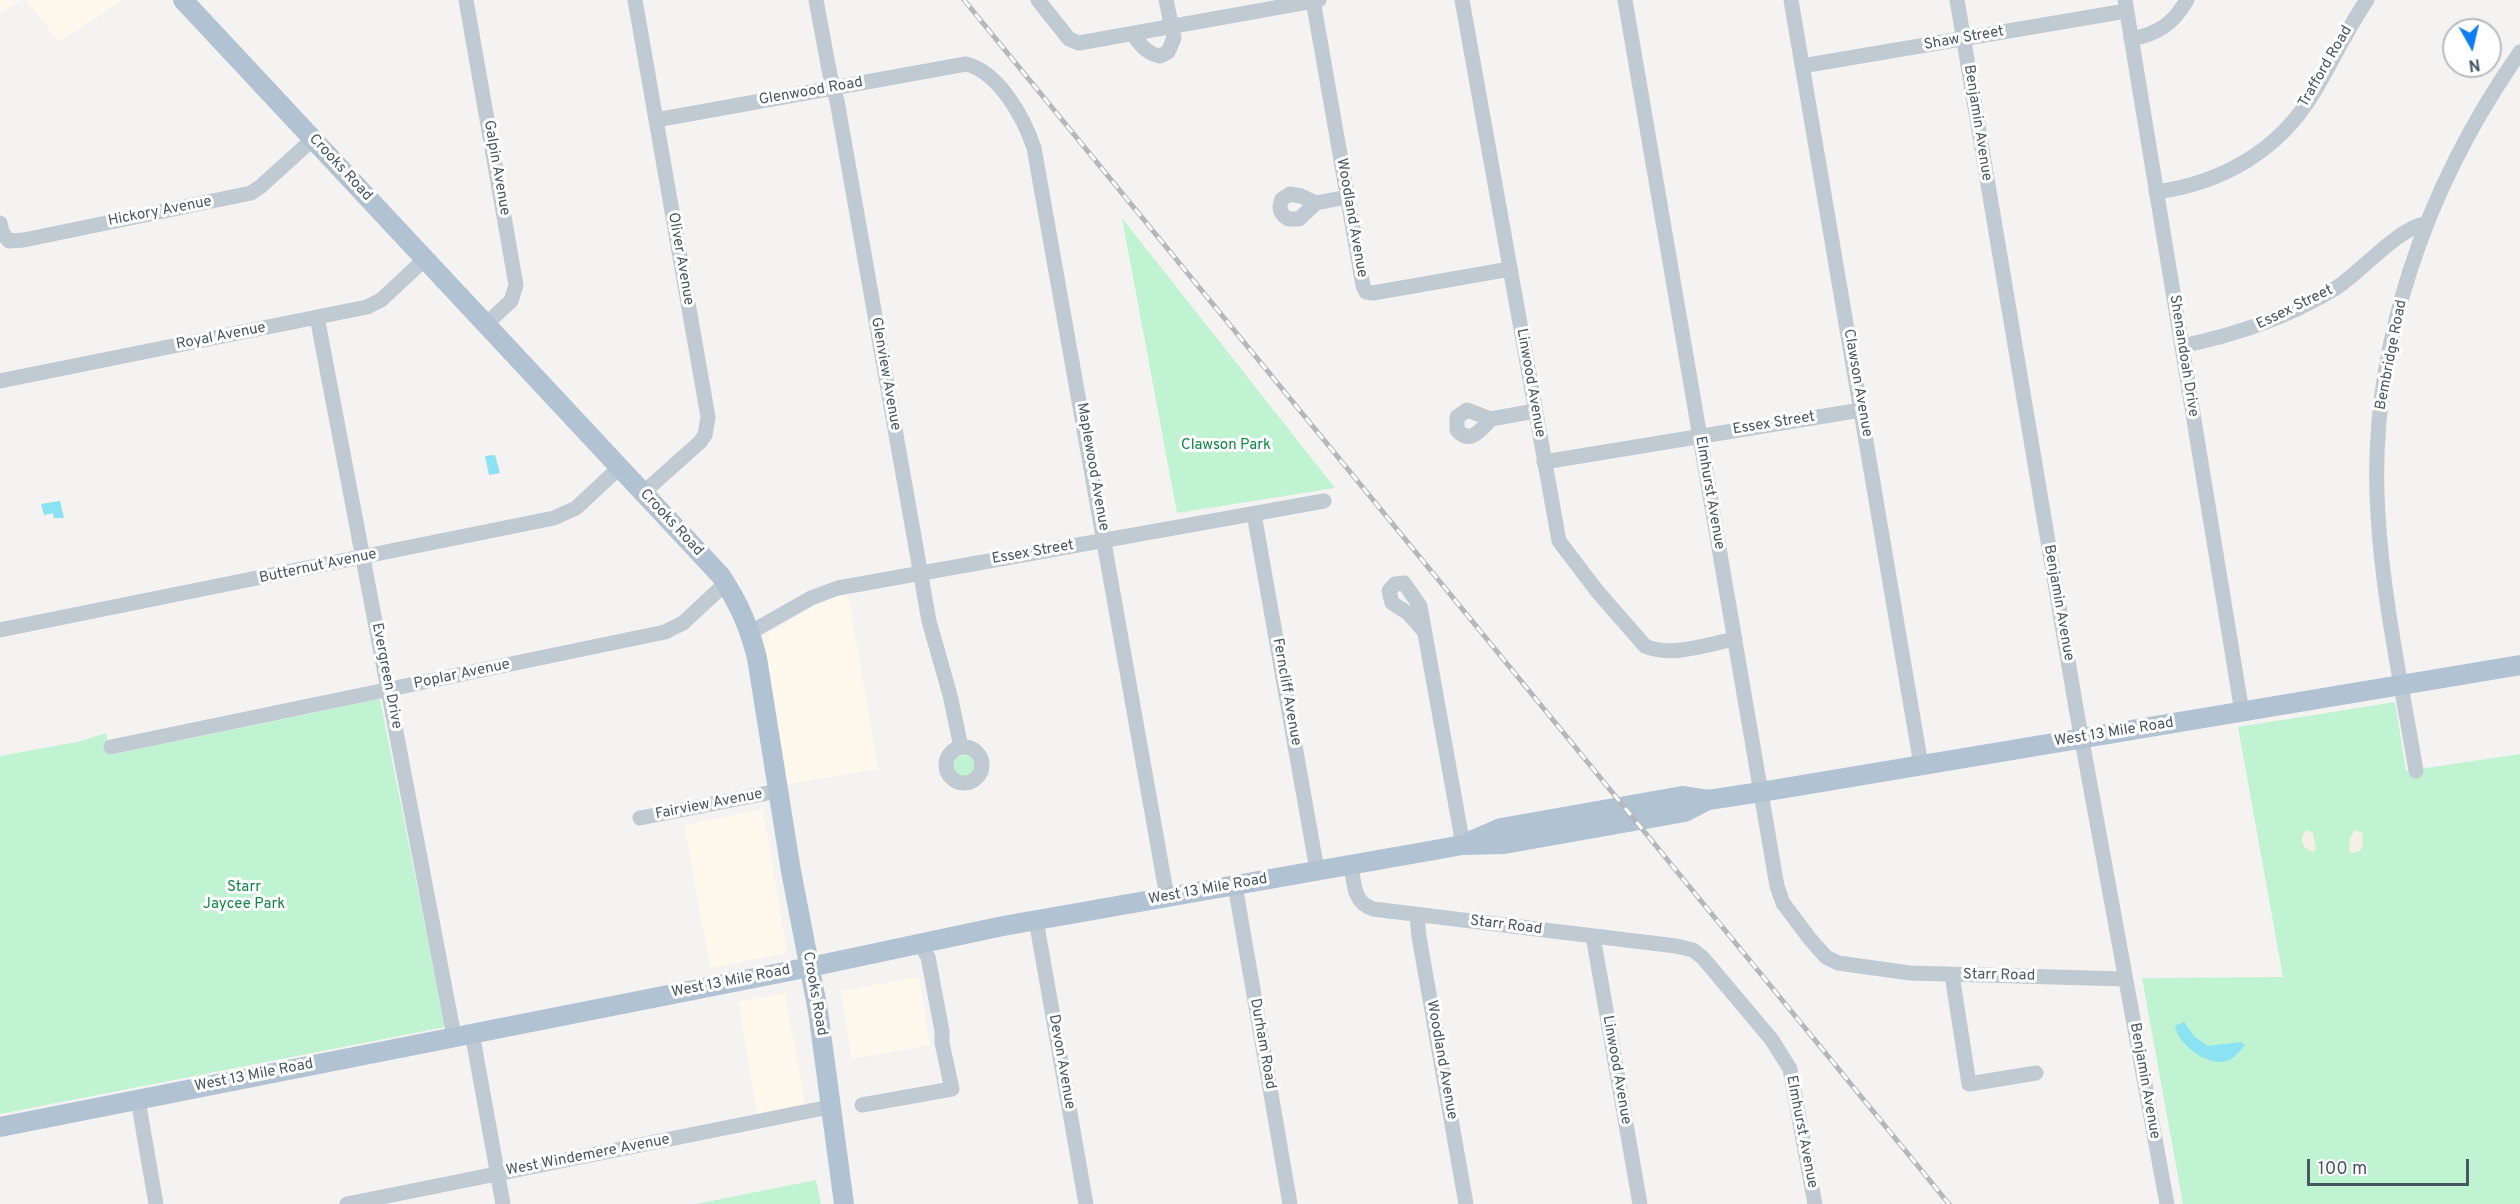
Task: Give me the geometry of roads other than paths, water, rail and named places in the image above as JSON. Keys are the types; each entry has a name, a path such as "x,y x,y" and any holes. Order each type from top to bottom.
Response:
{"main road":[{"name":"Crooks Road","path":"183,0 644,493 726,584 740,606 751,632 810,967 844,1204"},
{"name":"West 13 Mile Road","path":"0,1127 810,967 1036,920 1463,845 1501,828 1682,796 1708,800 1761,792 2520,665"}],"street":[{"name":"Galpin Avenue","path":"466,0 516,285 511,301 486,324"},
{"name":"Oliver Avenue","path":"635,0 708,417 705,435 700,442 644,493"},
{"name":"Glenview Avenue","path":"816,0 834,88 929,621 950,695 961,747"},
{"path":"1038,0 1069,39 1084,43 1315,0"},
{"path":"1133,34 1144,48 1160,56 1168,52 1174,38 1166,0"},
{"name":"Woodland Avenue","path":"1315,0 1347,197 1366,292 1373,293 1510,269"},
{"name":"Linwood Avenue","path":"1462,0 1534,411 1560,544 1638,640 1654,650 1670,650 1735,639"},
{"name":"Elmhurst Avenue","path":"1625,0 1780,897 1817,948 1826,957 1838,963"},
{"name":"Clawson Avenue","path":"1791,0 1921,765"},
{"name":"Benjamin Avenue","path":"1957,0 2082,738 2167,1204"},
{"path":"2131,39 2149,36 2166,28 2187,0"},
{"name":"Trafford Road","path":"2156,192 2211,180 2242,164 2274,141 2289,126 2313,94 2367,0"},
{"name":"Shaw Street","path":"1802,66 1963,39 2125,6"},
{"name":"Shenandoah Drive","path":"2125,6 2242,712"},
{"name":"Bembridge Road","path":"2416,771 2380,536 2377,494 2381,404 2392,339 2425,224 2465,139 2492,92 2520,52"},
{"name":"Glenwood Road","path":"656,120 966,64"},
{"name":"Maplewood Avenue","path":"966,64 983,71 1013,104 1026,126 1034,148 1167,897"},
{"name":"Hickory Avenue","path":"0,223 2,232 9,241 24,240 251,193 260,188 313,139"},
{"path":"1316,203 1347,197"},
{"name":"Essex Street","path":"2182,346 2241,333 2309,304 2338,287 2409,229 2425,224"},
{"name":"Royal Avenue","path":"0,381 375,304 425,259"},
{"name":"Evergreen Drive","path":"317,317 388,690 463,1034 498,1174 503,1204"},
{"name":"Essex Street","path":"1544,462 1861,410"},
{"path":"1491,419 1534,411"},
{"name":"Butternut Avenue","path":"0,630 565,515 576,508 619,468"},
{"name":"Essex Street","path":"751,632 811,598 830,590 1324,501"},
{"name":"Ferncliff Avenue","path":"1254,514 1317,870"},
{"name":"Poplar Avenue","path":"111,747 665,632 683,624 726,584"},
{"path":"1423,630 1463,845"},
{"name":"Fairview Avenue","path":"640,818 778,791"},
{"name":"Starr Road","path":"1351,864 1355,891 1362,904 1373,909 1676,946 1693,950"},
{"name":"Durham Road","path":"1234,885 1290,1204"},
{"name":"Woodland Avenue","path":"1418,915 1421,948 1466,1204"},
{"name":"Devon Avenue","path":"1036,920 1086,1204"},
{"name":"Linwood Avenue","path":"1593,936 1640,1204"},
{"path":"862,1106 952,1089 942,1043 933,1032 920,959 920,944"},
{"name":"Elmhurst Avenue","path":"1693,950 1703,958 1772,1040 1790,1069 1815,1204"},
{"name":"Starr Road","path":"1838,963 1910,973 2125,979"},
{"path":"1952,975 1969,1084 2036,1072"},
{"path":"138,1100 156,1204"},
{"name":"West Windemere Avenue","path":"347,1204 830,1107"}],"water":[{"path":"495,455 500,473 489,475 485,456"},
{"path":"60,501 64,518 54,518 53,513 44,515 41,504"},
{"path":"2184,1022 2195,1037 2208,1046 2241,1042 2245,1045 2235,1056 2225,1062 2207,1059 2186,1046 2177,1033 2175,1026"}],"railway":[{"path":"964,0 1949,1204"}],"park label":[{"name":"Clawson Park","path":"1226,446"},
{"name":"Starr Jaycee Park","path":"244,896"}]}
